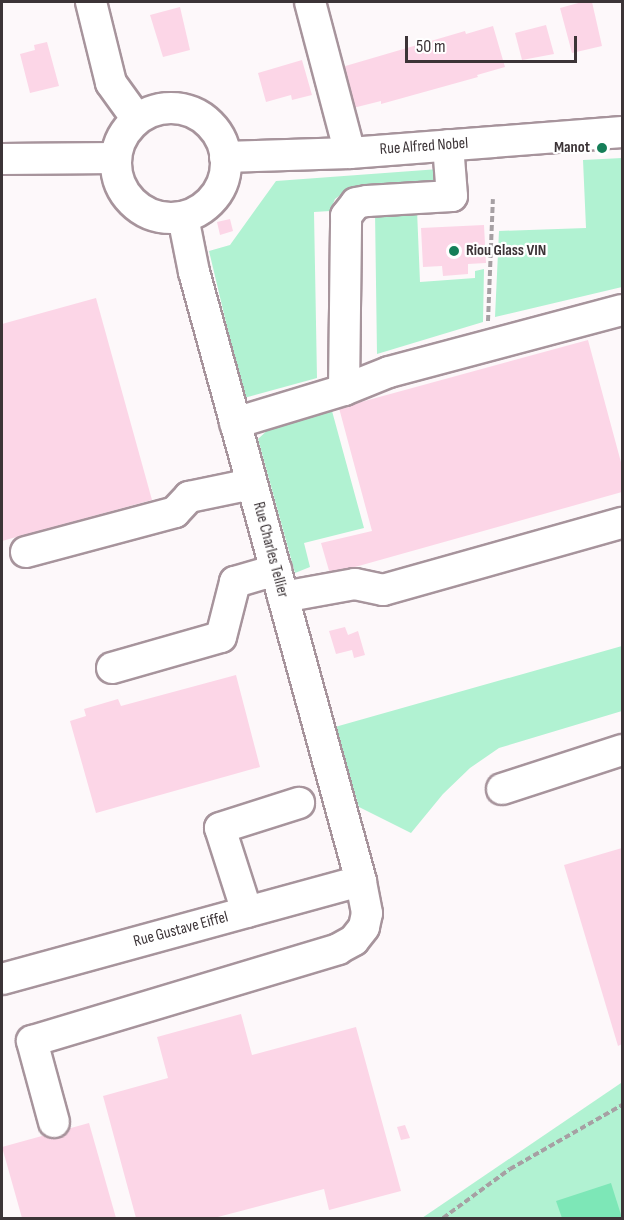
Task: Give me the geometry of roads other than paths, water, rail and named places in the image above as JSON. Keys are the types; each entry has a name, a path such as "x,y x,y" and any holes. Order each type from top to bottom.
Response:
{"street":[{"path":"91,2 111,83 137,119"},
{"path":"310,2 350,153"},
{"path":"160,110 185,110 200,117 212,127 221,141 225,157 225,173 220,188 211,201 183,217 162,218 142,210 127,197 118,178 116,158 119,143 137,119 160,110"},
{"name":"Rue Alfred Nobel","path":"225,157 350,153 622,132"},
{"path":"344,390 346,216 356,204 367,201 452,196 448,145"},
{"path":"2,159 116,158"},
{"name":"Rue Charles Tellier","path":"54,1122 32,1041 338,949 354,940 364,927 367,914 361,881 194,273 183,217"},
{"path":"235,423 344,390 389,372 622,310"},
{"path":"26,552 175,512 189,497 252,484"},
{"path":"112,668 221,637 235,582 355,584 384,590 622,523"},
{"path":"502,789 622,750"},
{"path":"247,912 220,828 299,803"},
{"name":"Rue Gustave Eiffel","path":"5,974 361,881"}],"place":[{"name":"Manot","path":"602,148"},
{"name":"Riou Glass VIN","path":"454,251"}]}
